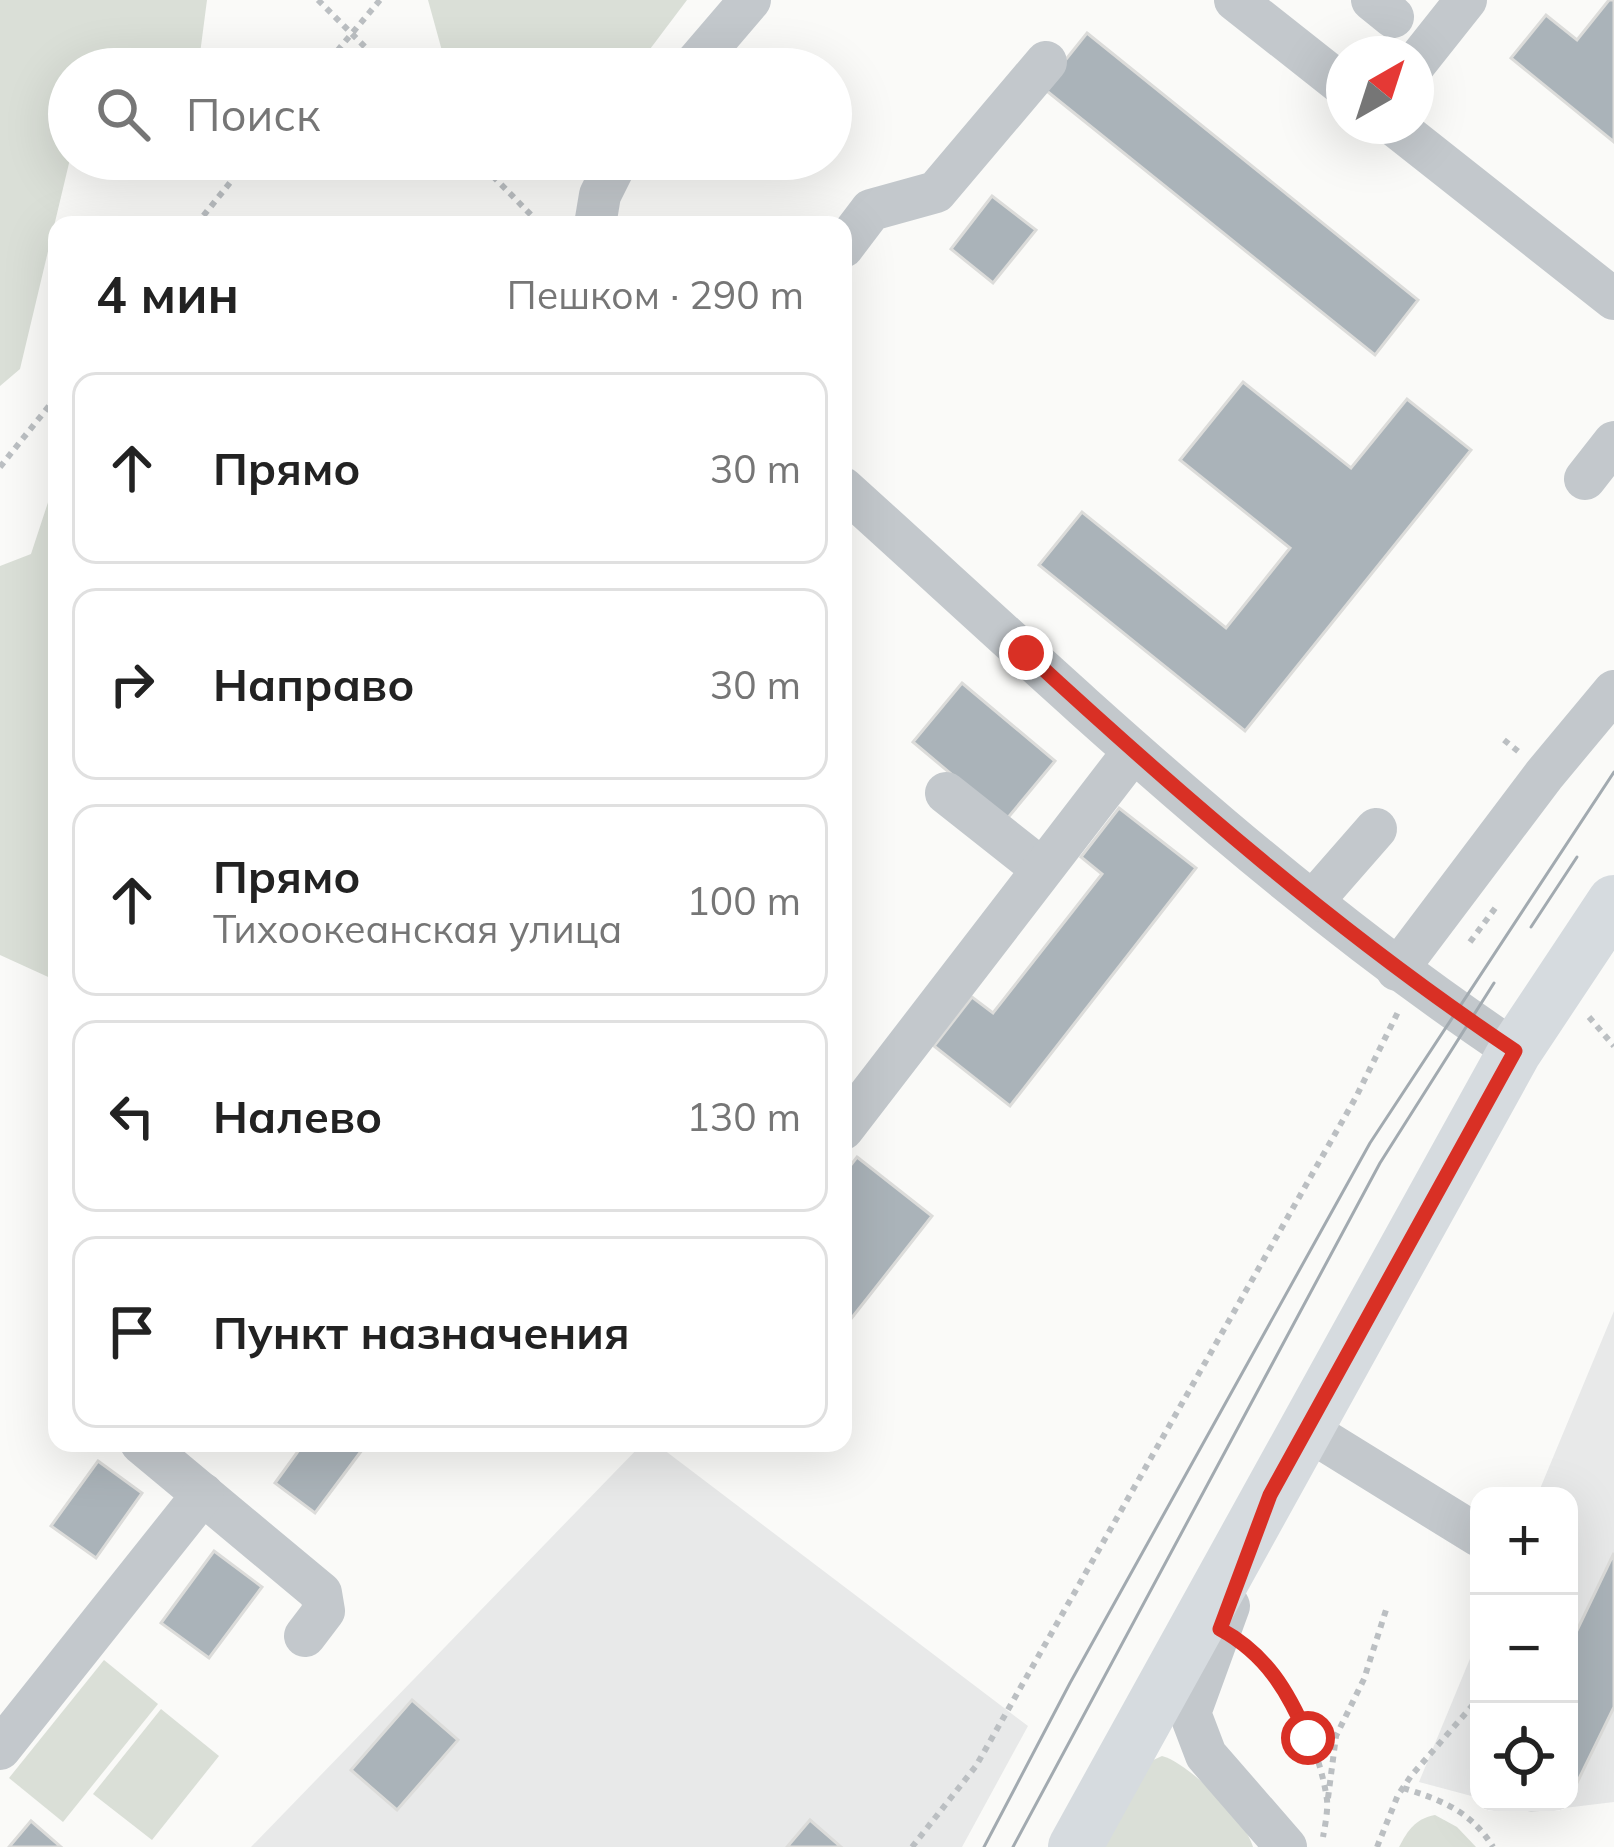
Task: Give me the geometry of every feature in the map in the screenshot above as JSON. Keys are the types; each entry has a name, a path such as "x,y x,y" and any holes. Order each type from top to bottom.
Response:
{"main road":[{"path":"1075,1847 1515,1051 1614,902"}],"street":[{"path":"710,48 750,0"},
{"path":"1235,0 1326,72"},
{"path":"1434,40 1466,0"},
{"path":"852,235 871,210 936,192 1046,62"},
{"path":"1418,144 1614,299"},
{"path":"597,216 608,180"},
{"path":"1585,479 1614,442"},
{"path":"852,496 1133,752 1405,976 1515,1051"},
{"path":"1405,976 1544,775 1614,691"},
{"path":"852,1117 1133,752"},
{"path":"946,793 1042,869"},
{"path":"1313,902 1376,829"},
{"path":"1306,1429 1470,1530"},
{"path":"152,1452 321,1593 324,1611 305,1636"},
{"path":"0,1749 203,1494"},
{"path":"1270,1495 1190,1713 1207,1755 1286,1847"}],"path":[{"path":"318,0 366,48"},
{"path":"339,48 380,0"},
{"path":"203,216 232,180"},
{"path":"497,180 532,216"},
{"path":"0,467 48,407"},
{"path":"912,1847 976,1766 1356,1097 1405,976"},
{"path":"1588,1018 1614,1046"},
{"path":"1322,1847 1336,1736 1364,1679 1386,1610"},
{"path":"1220,1629 1264,1661 1288,1691 1327,1802"},
{"path":"1377,1847 1402,1788 1475,1703"},
{"path":"1402,1788 1442,1800 1469,1816 1493,1847"}],"shaded area":[{"path":"0,0 207,0 201,48 48,48 48,180 65,180 56,216 48,216 48,251 20,369 0,386"},
{"path":"428,0 687,0 651,48 441,48"},
{"path":"48,502 48,977 0,955 0,566 31,554"},
{"path":"1614,1311 1614,1802 1578,1806 1578,1487 1541,1487"},
{"path":"634,1452 667,1452 1028,1726 962,1847 251,1847"},
{"path":"1470,1659 1470,1796 1419,1782"},
{"path":"104,1660 158,1704 63,1822 9,1778"},
{"path":"161,1709 219,1756 152,1840 93,1794"},
{"path":"1162,1756 1215,1794 1253,1847 1105,1847 1149,1762"},
{"path":"1435,1815 1457,1827 1476,1847 1399,1847 1413,1826"}],"building":[{"path":"1609,0 1614,0 1614,142 1511,58 1546,15 1577,40"},
{"path":"1087,33 1418,300 1375,355 1043,88"},
{"path":"992,196 1036,230 993,283 951,249"},
{"path":"1243,382 1351,468 1407,399 1471,450 1245,731 1039,565 1082,512 1226,628 1290,548 1180,460"},
{"path":"962,683 1055,761 1006,820 913,742"},
{"path":"1119,808 1196,868 1010,1106 934,1046 972,997 993,1013 1102,874 1081,857"},
{"path":"857,1157 932,1216 852,1318 852,1163"},
{"path":"297,1452 361,1452 315,1513 275,1483"},
{"path":"98,1461 142,1493 96,1558 51,1526"},
{"path":"214,1551 262,1587 209,1658 161,1623"},
{"path":"1614,1553 1614,1707 1578,1781 1578,1703 1578,1628"},
{"path":"412,1700 458,1740 397,1810 351,1770"},
{"path":"810,1820 841,1847 787,1847"},
{"path":"31,1821 61,1847 9,1847"}],"tram line":[{"path":"984,1847 1370,1143 1614,772"},
{"path":"1531,927 1577,857"},
{"path":"1013,1847 1380,1163 1494,983"}],"route":[{"path":"1026,653 1133,752 1384,960 1515,1051 1270,1495 1220,1629 1264,1661 1288,1691 1308,1738"}]}
